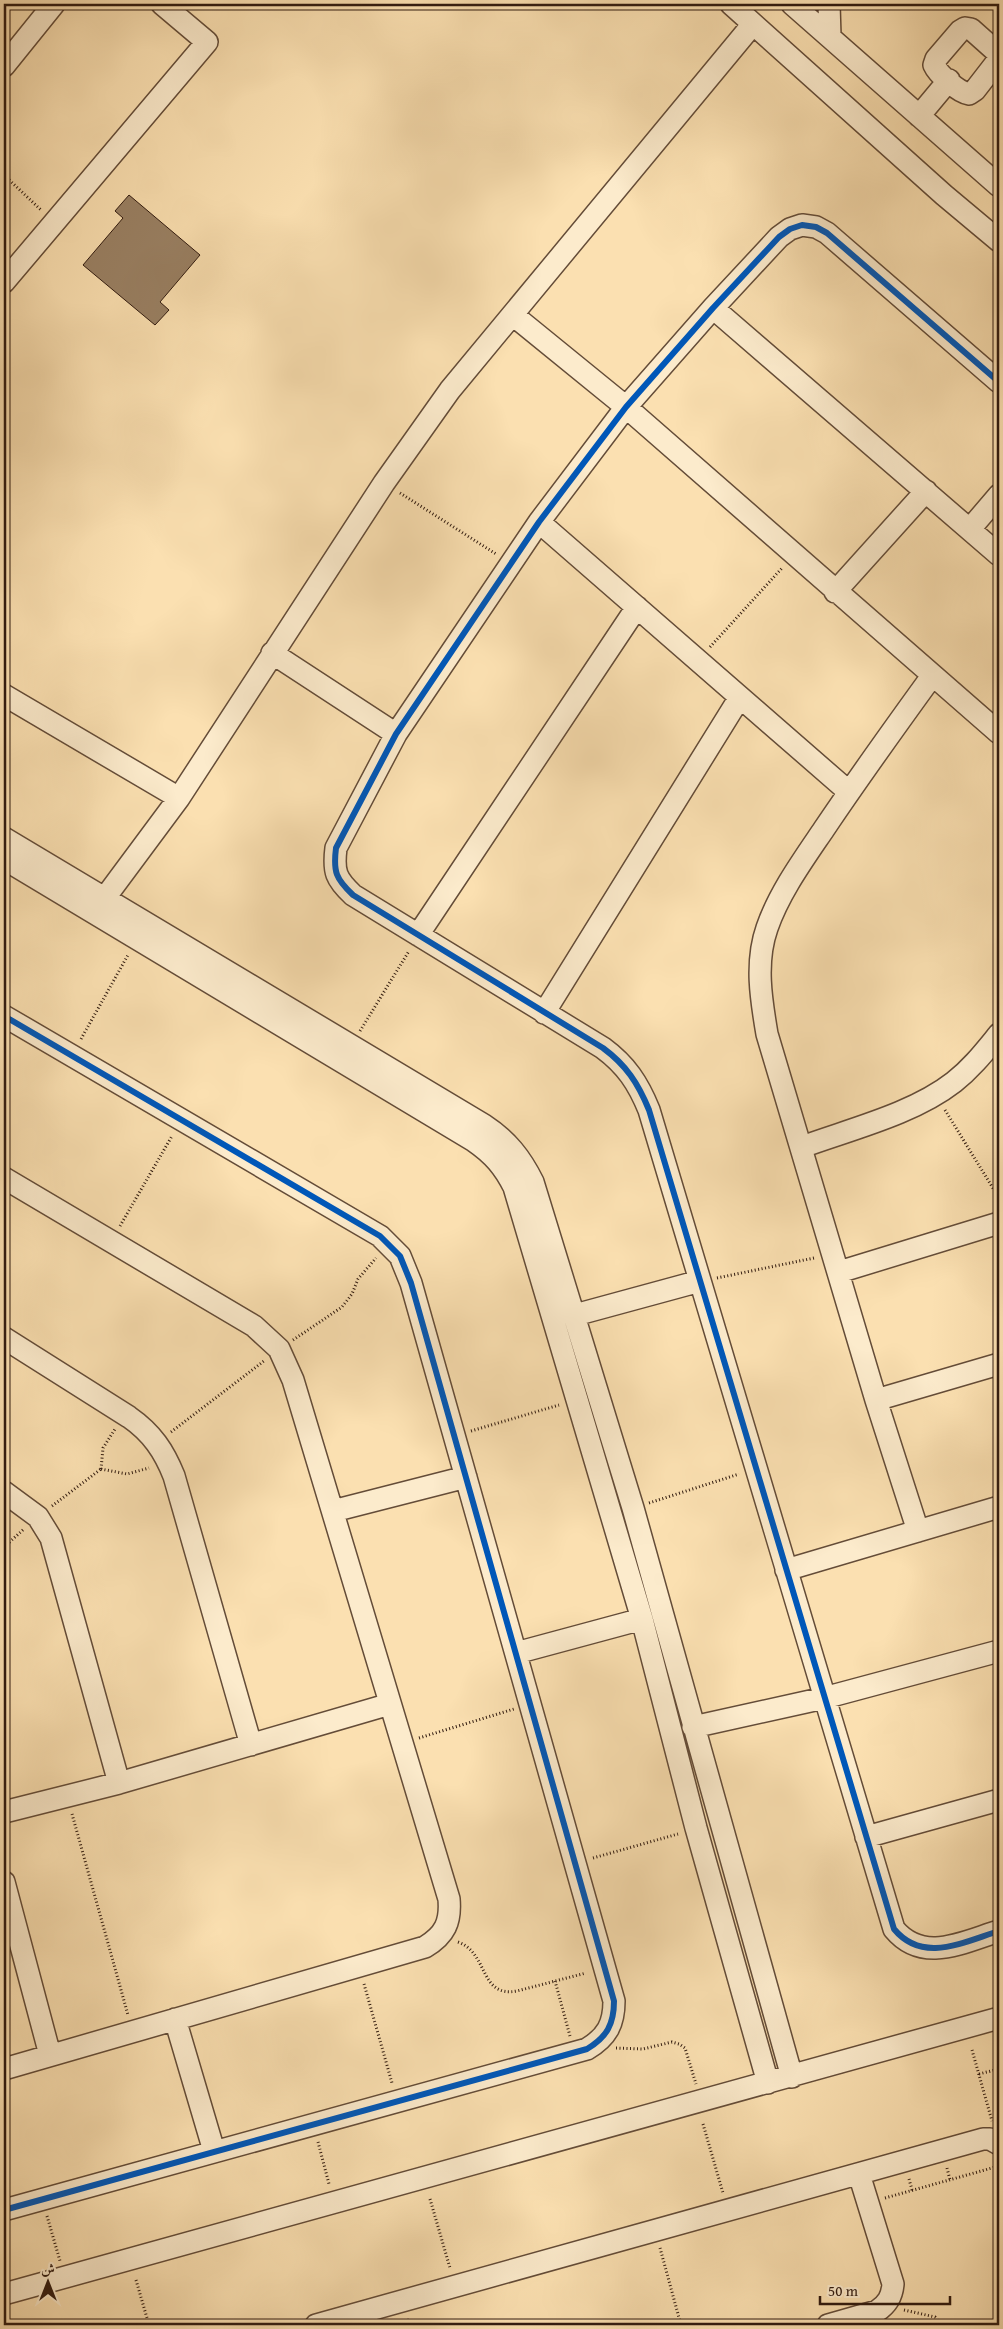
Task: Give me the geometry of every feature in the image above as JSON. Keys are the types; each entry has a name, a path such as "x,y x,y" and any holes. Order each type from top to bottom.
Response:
{"street":[{"path":"6,57 54,4"},
{"path":"4,282 207,42 162,4"},
{"path":"731,4 944,195 999,241"},
{"path":"792,4 999,186"},
{"path":"829,4 830,36"},
{"path":"104,899 179,798 384,483 450,390 753,24"},
{"path":"999,54 971,29 962,29 935,62 935,68 965,93 972,92 999,59"},
{"path":"919,116 949,80"},
{"path":"999,382 827,233 816,227 802,225 790,229 770,246 626,407 539,522 396,734 336,848 334,866 340,883 353,896 619,1060 632,1075 649,1110 890,1918 902,1939 913,1946 926,1949 939,1948 999,1931"},
{"path":"713,308 999,555"},
{"path":"513,315 626,407 999,734"},
{"path":"835,592 926,491"},
{"path":"970,529 999,495"},
{"path":"539,522 849,792"},
{"path":"418,935 637,607"},
{"path":"272,653 396,734"},
{"path":"918,1531 876,1400 767,1034 761,1002 760,965 766,928 782,894 849,792 932,676"},
{"path":"4,695 179,798"},
{"path":"544,1013 740,697"},
{"path":"4,838 484,1125 510,1144 523,1163 533,1182 614,1442 792,2077"},
{"path":"4,859 474,1141 499,1162 514,1187 642,1619 696,1828 768,2084"},
{"path":"4,1016 375,1232 391,1244 407,1270 614,2001 614,2016 609,2031 599,2042 575,2053 4,2210"},
{"path":"802,1147 908,1108 936,1095 974,1064 999,1034"},
{"path":"4,1178 254,1326 279,1349 293,1380 333,1511 449,1899 450,1914 446,1928 438,1940 425,1947 4,2069"},
{"path":"836,1263 999,1223"},
{"path":"575,1315 700,1281"},
{"path":"4,1338 145,1428 167,1458 251,1745"},
{"path":"876,1400 999,1364"},
{"path":"592,1450 614,1442"},
{"path":"333,1511 466,1477"},
{"path":"4,1492 38,1517 51,1538 119,1783"},
{"path":"786,1570 999,1507"},
{"path":"516,1653 642,1619"},
{"path":"693,1727 824,1698 999,1651"},
{"path":"4,1812 119,1783 390,1704"},
{"path":"866,1838 999,1800"},
{"path":"4,1882 50,2055"},
{"path":"4,2294 768,2084 999,2018"},
{"path":"175,2019 214,2152"},
{"path":"316,2325 983,2139 998,2143"},
{"path":"828,2325 877,2311 885,2306 893,2292 893,2284 859,2174"}],"path":[{"path":"4,175 55,222"},
{"path":"384,483 511,564"},
{"path":"698,661 794,555"},
{"path":"351,1046 418,935"},
{"path":"72,1055 137,939"},
{"path":"936,1095 999,1198"},
{"path":"111,1241 181,1119"},
{"path":"700,1281 836,1263"},
{"path":"454,1436 577,1400"},
{"path":"129,1417 108,1438 100,1458 101,1469 127,1474 141,1471 167,1458"},
{"path":"633,1508 756,1469"},
{"path":"402,1744 530,1704"},
{"path":"67,1796 133,2032"},
{"path":"575,1863 696,1828"},
{"path":"438,1940 451,1940 465,1944 475,1953 490,1984 499,1990 508,1992 605,1968"},
{"path":"359,1966 397,2101"},
{"path":"555,1981 575,2053"},
{"path":"599,2042 628,2050 672,2042 679,2044 685,2048 701,2101"},
{"path":"972,2050 998,2143"},
{"path":"979,2074 999,2069"},
{"path":"313,2124 334,2202"},
{"path":"703,2124 728,2210"},
{"path":"868,2203 999,2166"},
{"path":"42,2199 64,2277"},
{"path":"430,2199 455,2287"},
{"path":"655,2231 681,2325"},
{"path":"136,2280 149,2325"},
{"path":"885,2306 927,2314 935,2317 941,2325"}],"building":[{"path":"129,195 200,255 160,302 169,310 155,325 83,265 123,218 115,211"}],"cycle path":[{"path":"999,382 827,233 816,227 802,225 790,229 779,237 713,308 626,407 539,522 396,734 336,848 335,863 339,879 353,895 603,1048 625,1068 636,1083 649,1110 894,1929 905,1940 918,1946 930,1948 958,1944 999,1931"},
{"path":"4,1016 380,1236 400,1256 411,1283 614,2001 613,2017 608,2029 600,2040 587,2049 4,2210"}]}
